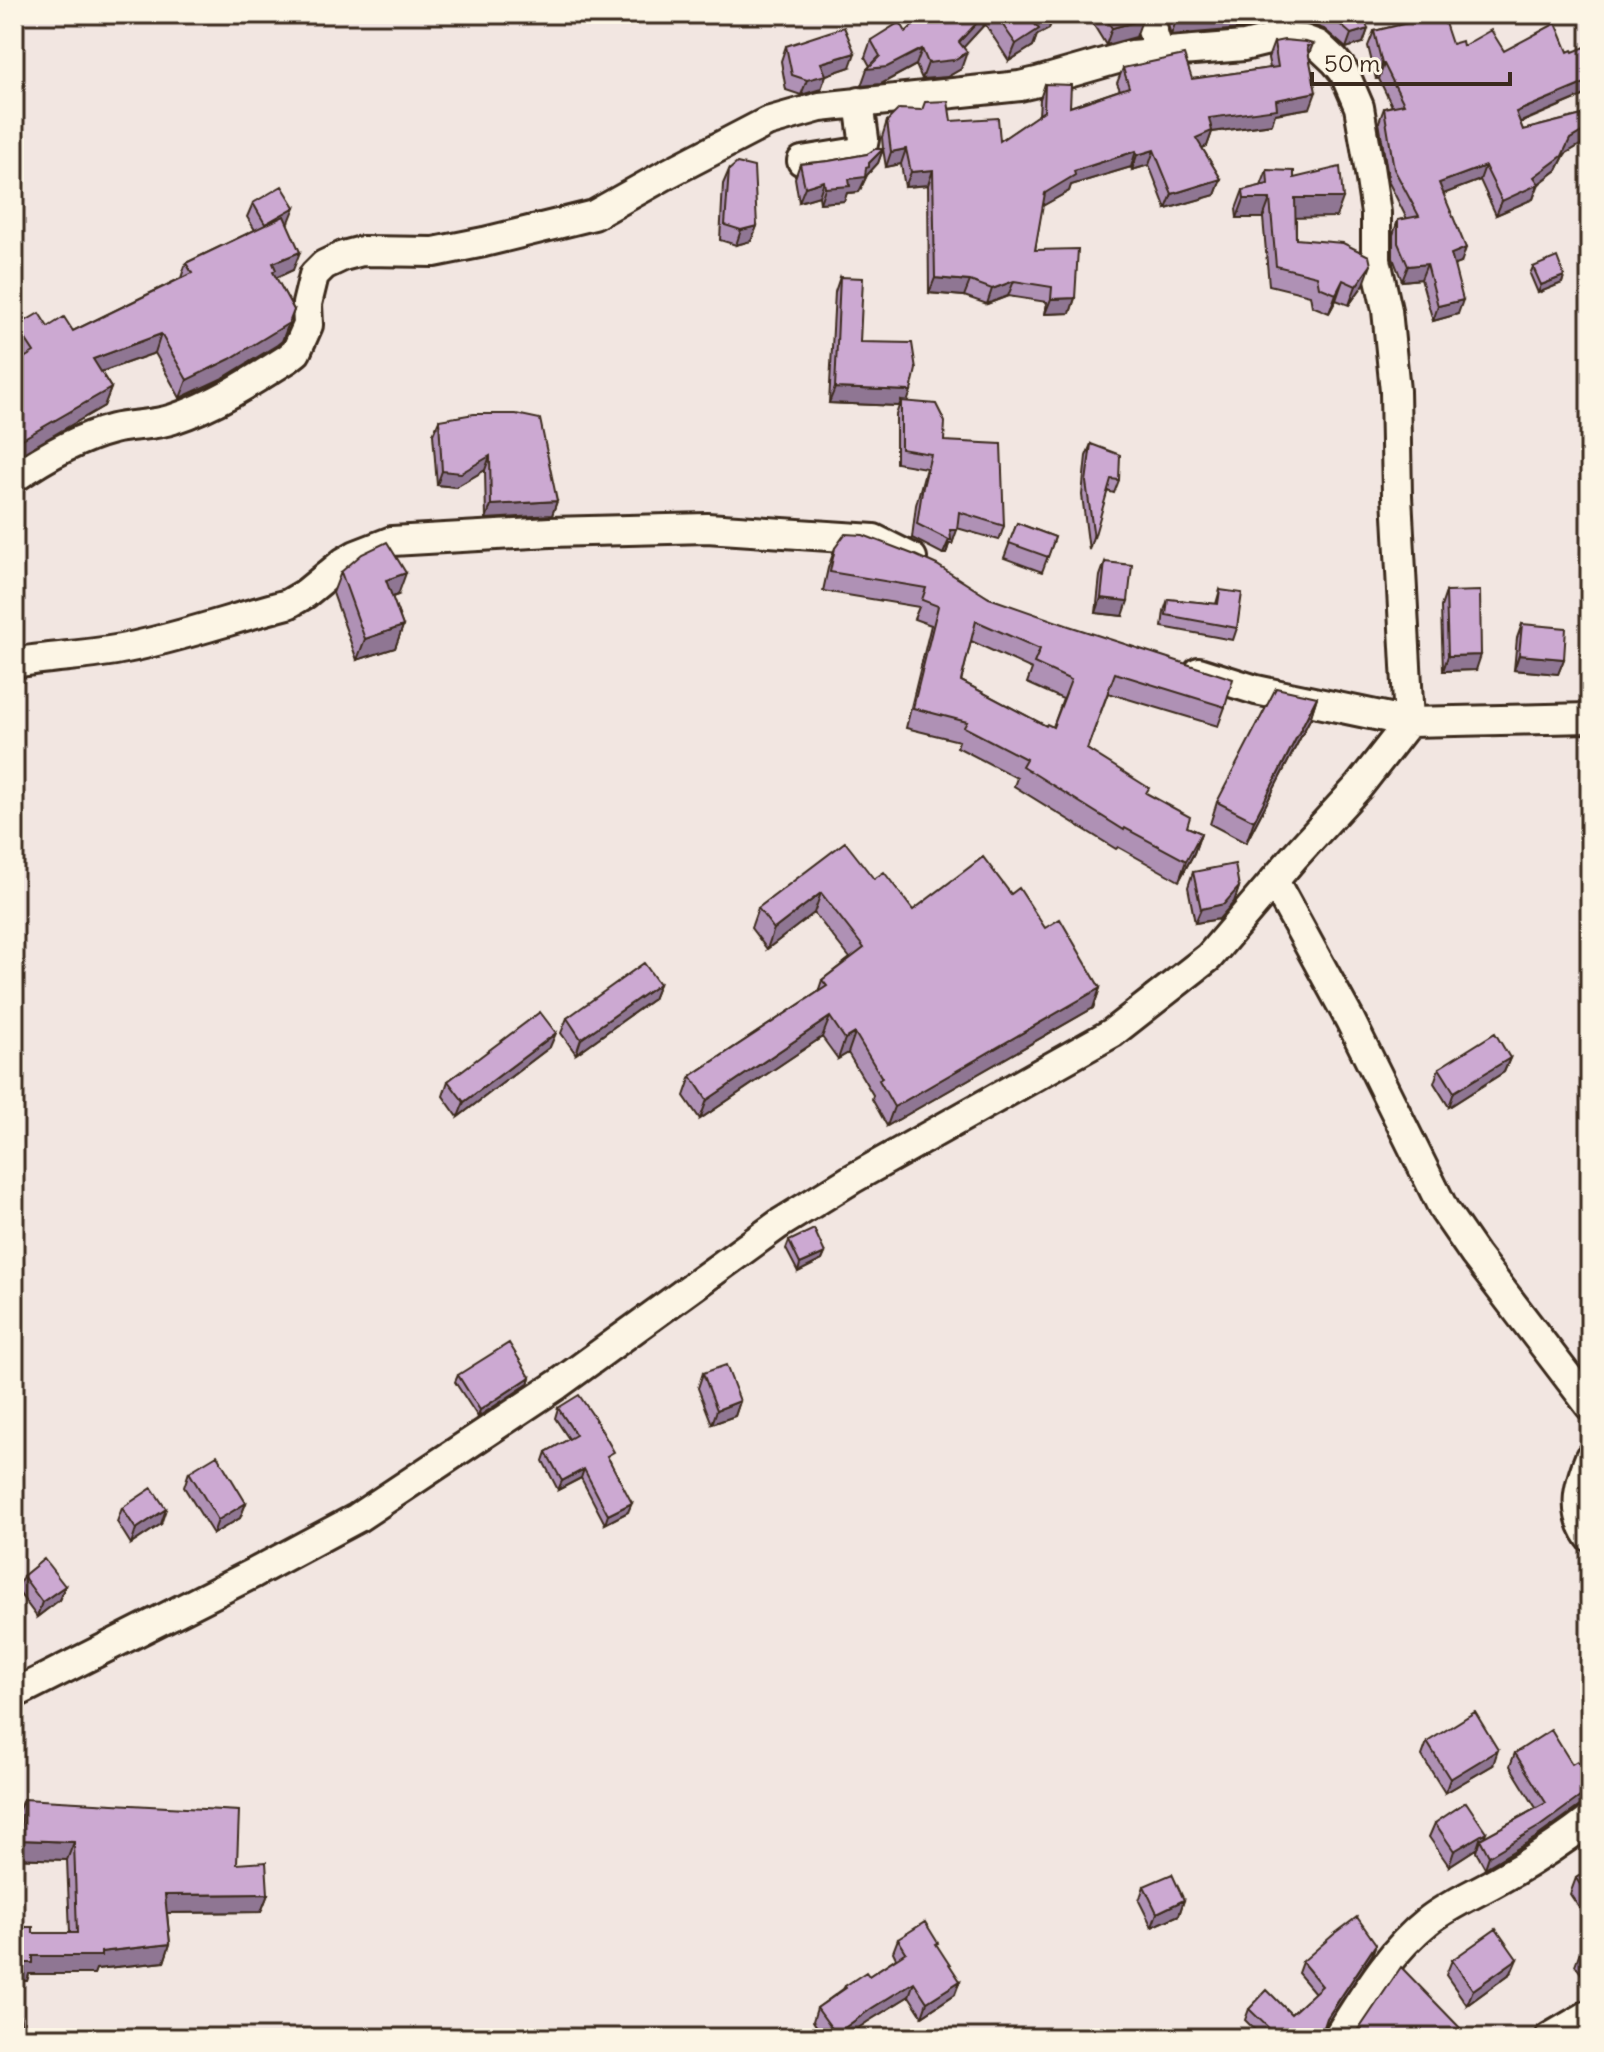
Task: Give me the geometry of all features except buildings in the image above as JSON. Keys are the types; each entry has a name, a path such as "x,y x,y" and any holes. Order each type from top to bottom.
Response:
{"street":[{"path":"1147,14 1159,52"},
{"path":"14,478 77,442 108,430 172,420 222,397 287,359 296,352 308,325 307,304 314,275 332,260 362,251 434,252 594,215 767,122 820,107 1020,86 1131,55 1244,46 1277,38 1304,40 1318,45 1335,61 1359,107 1374,200 1376,260 1387,310 1395,391 1409,722 1359,786 1209,957 1112,1033 852,1179 779,1224 557,1385 357,1518 14,1694"},
{"path":"802,161 858,152 864,139 859,102"},
{"path":"14,663 151,643 288,604 344,562 392,541 550,532 707,528 874,539 938,570"},
{"path":"1171,663 1256,690 1409,722 1590,718"},
{"path":"1274,881 1350,1020 1444,1210 1590,1406"},
{"path":"1590,1457 1578,1507 1582,1525 1590,1537"},
{"path":"1337,2038 1384,1965 1430,1919 1527,1864 1590,1820"},
{"path":"1549,2038 1590,2014"}]}
